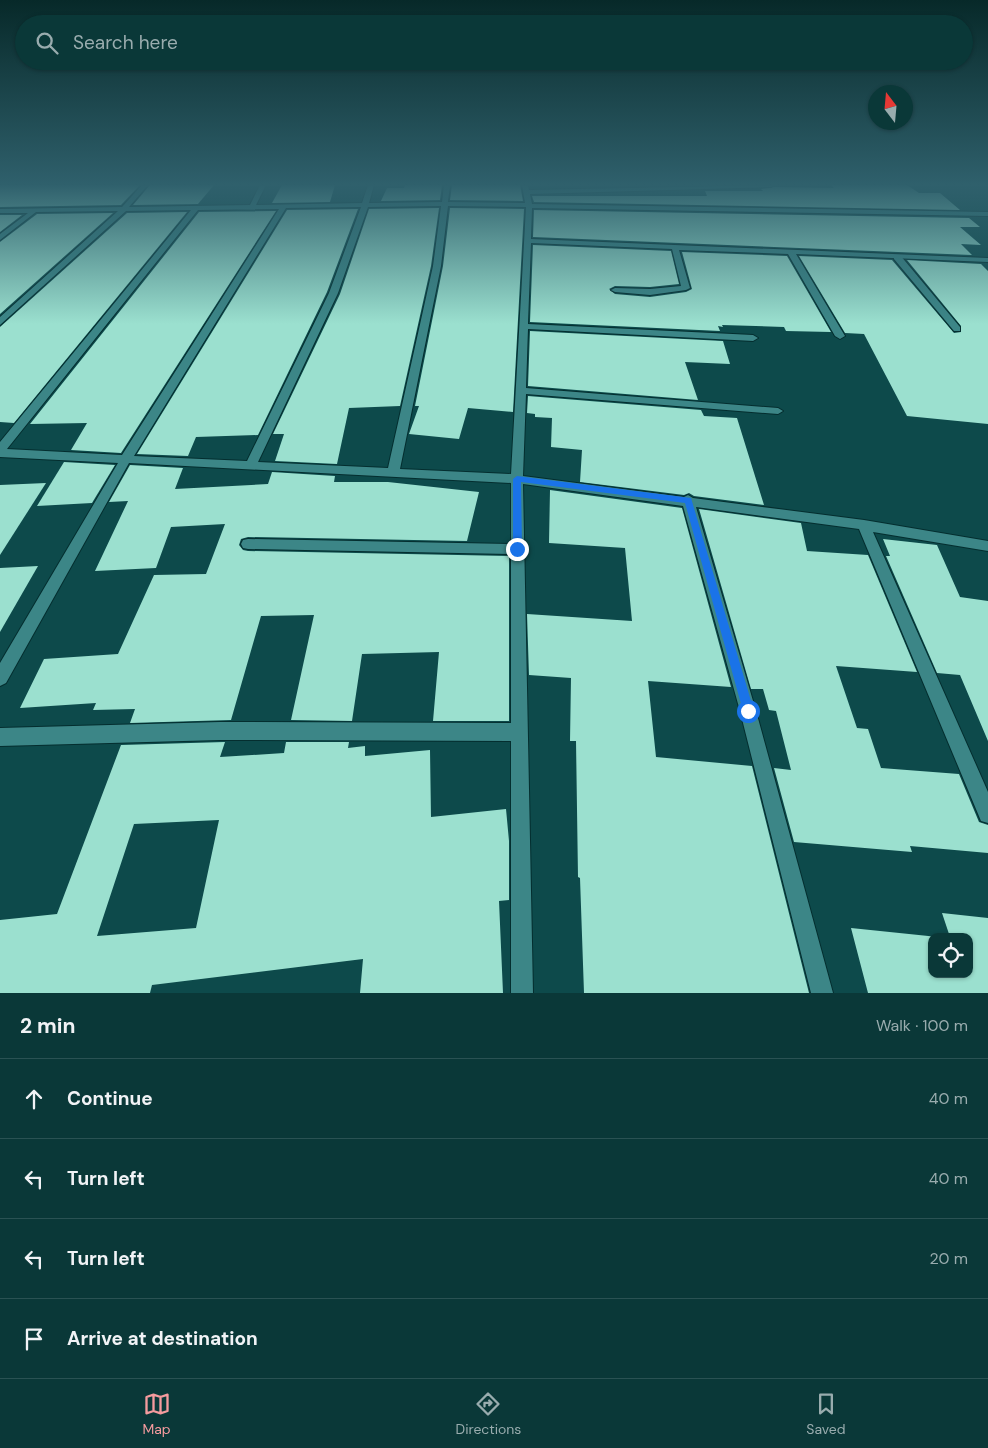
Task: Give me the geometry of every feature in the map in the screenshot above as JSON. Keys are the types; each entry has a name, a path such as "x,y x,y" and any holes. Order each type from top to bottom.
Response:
{"street":[{"path":"0,322 99,231"},
{"path":"0,451 177,231"},
{"path":"0,678 126,459 268,231"},
{"path":"251,465 331,297 356,231"},
{"path":"393,473 438,266 442,231"},
{"path":"522,993 517,479 528,231"},
{"path":"527,241 988,260"},
{"path":"615,290 650,292 686,288 675,247"},
{"path":"791,253 840,336"},
{"path":"897,257 956,330"},
{"path":"523,326 753,338"},
{"path":"521,390 778,411"},
{"path":"0,451 517,479 688,500 864,525 988,546"},
{"path":"688,500 748,711 822,993"},
{"path":"864,525 988,814"},
{"path":"248,544 517,549"},
{"path":"0,737 220,731 519,732"}],"building":[{"path":"14,231 92,231 0,314 0,242"},
{"path":"107,231 171,231 14,423 0,422 0,327"},
{"path":"184,231 263,231 121,453 71,450 87,423 30,424"},
{"path":"274,231 350,231 327,292 258,435 196,437 188,456 137,454"},
{"path":"361,231 436,231 431,266 400,406 349,408 337,464 275,461 284,434 273,434 340,294"},
{"path":"447,231 523,231 513,412 468,408 459,439 409,434 419,406 415,406 443,266"},
{"path":"533,231 965,231 981,245 961,244 972,255 533,237"},
{"path":"533,245 671,251 679,284 650,287 615,286 609,289 615,294 650,297 686,292 692,289 682,252 787,256 831,332 786,331 784,327 722,325 723,327 718,326 720,331 530,322"},
{"path":"799,256 892,260 954,333 961,332 961,326 907,260 981,264 988,271 988,424 907,416 864,334 845,333"},
{"path":"530,331 723,341 730,364 685,362 698,400 528,386"},
{"path":"528,396 701,410 704,416 737,418 764,505 694,496 689,493 684,495 580,482 582,450 551,447 552,418 535,417 535,414 527,413"},
{"path":"64,462 115,465 92,503 37,506"},
{"path":"130,465 183,468 175,489 268,484 272,472 335,476 334,482 388,482 479,492 467,541 248,537 241,539 239,545 243,550 248,551 509,556 509,721 433,721 439,652 362,654 352,721 291,720 314,615 261,616 231,720 130,723 135,709 93,710 96,703 20,708 44,659 118,654 154,575 206,574 225,524 171,527 156,568 95,571 128,501 109,502"},
{"path":"46,483 0,555 0,485"},
{"path":"550,490 682,508 731,687 648,681 656,757 752,766 809,993 584,993 580,878 578,877 576,741 570,741 571,678 529,675 527,614 632,621 625,548 549,543"},
{"path":"699,509 801,523 807,551 868,555 917,672 836,666 857,728 868,729 881,768 959,774 979,822 988,825 988,853 910,846 912,852 794,842 774,768 791,770 776,711 769,710 763,689 751,689"},
{"path":"883,539 937,545 960,597 988,601 988,741 960,675 937,673 886,556 890,556"},
{"path":"38,566 0,632 0,568"},
{"path":"225,742 220,757 284,753 286,742 349,742 348,748 365,746 365,756 430,750 431,817 506,809 509,841 509,900 499,901 503,993 360,993 363,959 152,985 150,993 0,993 0,920 57,914 121,745","holes":["219,820 196,928 97,936 134,824"]},
{"path":"942,913 988,918 988,993 868,993 851,928 928,936 928,978 973,978 973,933 949,933"}],"route":[{"path":"517,549 517,479 688,500 748,711"}]}
